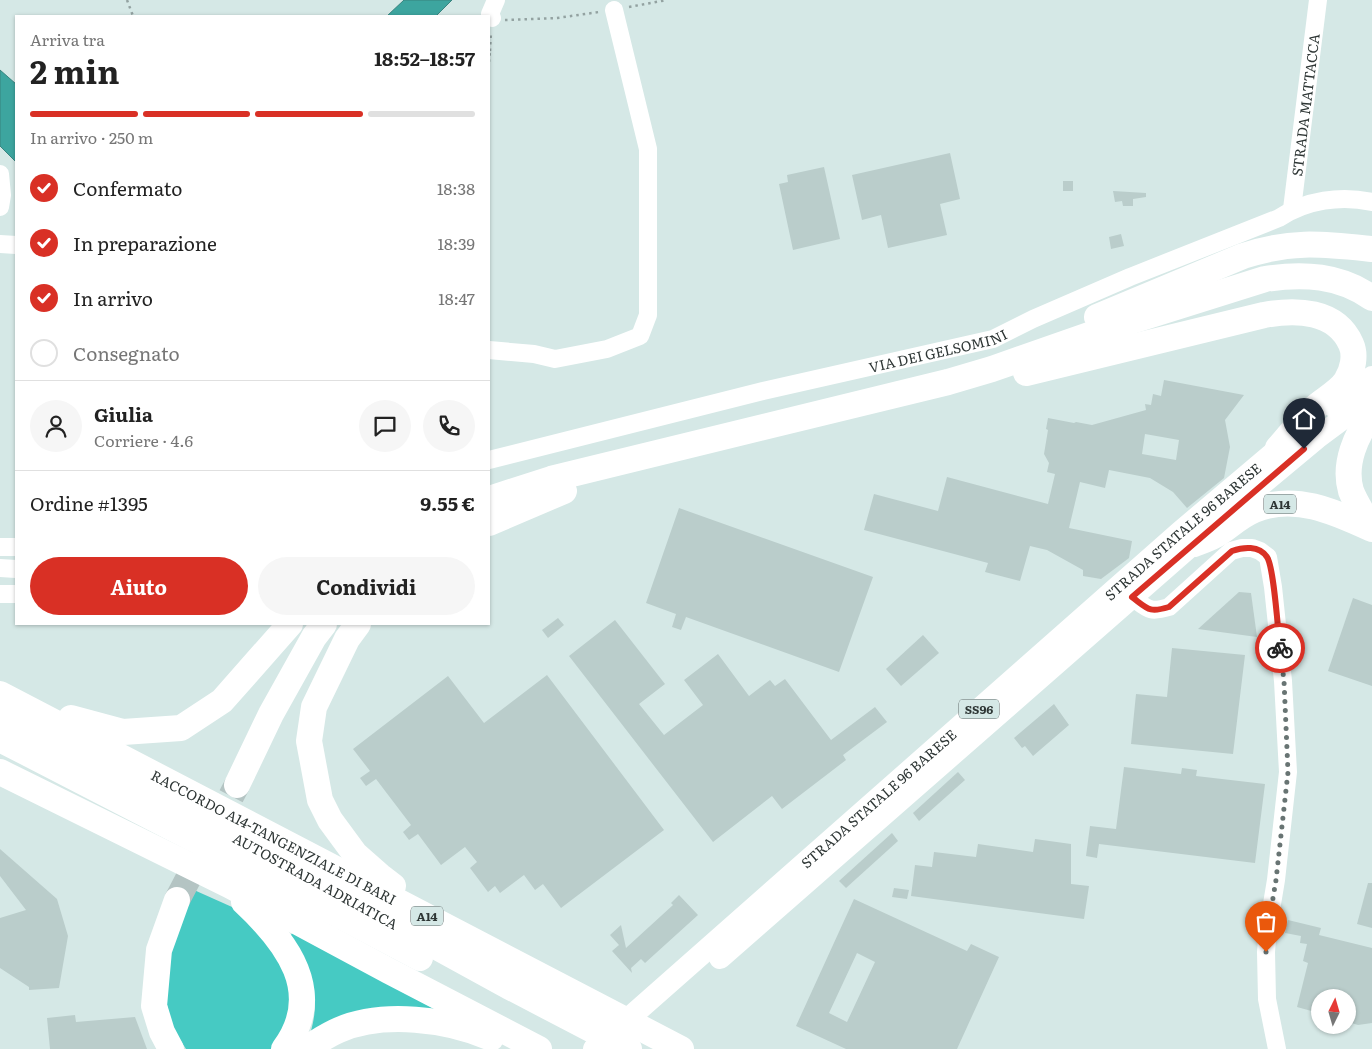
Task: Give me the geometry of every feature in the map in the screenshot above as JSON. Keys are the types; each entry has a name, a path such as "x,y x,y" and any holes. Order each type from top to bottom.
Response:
{"highway":[{"path":"992,369 1040,340 1243,256 1268,248 1298,244 1329,244 1372,249"},
{"path":"490,492 532,484 948,382 992,369 1109,328 1265,279 1292,276 1328,278 1350,286 1372,298"},
{"path":"948,382 1031,372 1264,315 1283,312 1316,315 1330,320 1341,328 1349,338 1353,348 1354,359 1352,367 1341,388 1310,412 1278,448"},
{"name":"A14","path":"1372,414 1356,439 1350,459 1349,474 1351,489 1359,508 1372,529"},
{"path":"490,523 586,483 630,460"},
{"path":"490,499 532,484"},
{"name":"A14","path":"1194,544 1217,535 1236,520 1255,510 1283,504 1313,506 1331,510 1372,529"},
{"path":"2,699 123,732 181,728 222,701 289,625"},
{"path":"237,785 271,714 314,637 323,625"},
{"path":"357,625 346,639 314,707 312,716 309,741 320,800 330,820 355,854 380,876 586,1016"},
{"name":"AUTOSTRADA ADRIATICA","path":"2,699 164,814 242,861 510,987 586,1016 629,1049"},
{"name":"AUTOSTRADA ADRIATICA","path":"0,739 164,814"},
{"name":"A14","path":"0,772 164,814 540,1049"},
{"path":"242,861 238,897 283,943 301,980 302,1010 294,1037 284,1049"},
{"path":"171,1049 162,1032 154,1006 159,950 177,900"},
{"name":"A14","path":"586,1016 658,1036 682,1049"},
{"name":"AUTOSTRADA ADRIATICA","path":"586,1016 593,1049"},
{"path":"305,1049 340,1030 367,1023 415,1019 480,1033 516,1049"}],"main road":[{"name":"STRADA STATALE 96 BARESE","path":"593,1049 1278,448 1372,377"},
{"name":"STRADA STATALE 96 BARESE","path":"616,1049 1132,597 1317,438 1372,397"}],"street":[{"path":"494,20 490,14 496,0"},
{"name":"STRADA MATTACCA","path":"1292,209 1318,0"},
{"path":"490,350 534,354 555,359 607,349 640,336 648,316 648,148 614,10"},
{"path":"0,174 2,195 0,207"},
{"name":"VIA DEI GELSOMINI","path":"490,460 763,391 993,339 1033,319 1112,285 1279,218 1292,209 1338,199 1372,202"},
{"path":"0,244 15,245"},
{"path":"0,547 15,547"},
{"path":"1132,597 1148,610 1160,610 1169,607 1232,551 1252,548 1268,557 1284,681 1288,772 1266,952 1267,999 1277,1049"},
{"path":"0,568 15,568"},
{"path":"0,594 15,594"}],"path":[{"path":"127,0 133,15"},
{"path":"490,51 494,20 557,18 667,0"}],"shaded area":[{"path":"404,0 452,0 437,15 388,15"},
{"path":"0,70 15,83 15,161 0,146"},
{"path":"194,890 241,911 263,928 297,995 280,1049 186,1049 172,1027 166,1000 165,977 180,915"},
{"path":"292,933 446,1015 311,1031 315,1004 312,981 290,937"}],"building":[{"path":"950,153 960,199 940,204 947,235 888,248 881,215 862,220 852,175"},
{"path":"824,167 840,239 793,250 779,184 788,182 787,175"},
{"path":"1063,181 1073,181 1073,191 1063,191"},
{"path":"1113,191 1146,193 1146,197 1133,199 1133,206 1123,206 1122,201 1115,202"},
{"path":"1121,234 1124,246 1111,249 1109,237"},
{"path":"1164,380 1244,395 1225,420 1230,447 1224,478 1187,508 1173,492 1150,478 1109,470 1105,488 1080,482 1069,528 1132,541 1129,558 1101,579 1083,576 1083,570 1047,550 1030,546 1020,581 985,572 988,563 864,530 874,494 938,511 947,477 1048,504 1055,474 1047,472 1049,463 1044,454 1048,418 1092,425 1146,410 1145,404 1151,405 1153,394 1161,396","holes":["1145,434 1179,440 1176,460 1142,454"]},
{"path":"679,508 873,577 839,672 686,617 681,630 672,627 676,614 646,603"},
{"path":"1239,592 1251,593 1257,637 1198,629"},
{"path":"1353,598 1372,605 1372,686 1328,671"},
{"path":"558,618 564,625 548,638 542,630"},
{"path":"615,620 665,684 639,704 664,735 703,705 684,680 718,654 749,696 770,680 775,686 785,679 831,740 875,707 887,722 843,755 846,760 782,809 772,796 713,842 569,656"},
{"path":"923,635 939,653 901,686 886,669"},
{"path":"1172,648 1245,655 1233,754 1131,744 1136,694 1167,697"},
{"path":"547,675 664,830 561,908 543,884 535,890 524,875 500,893 495,886 488,892 470,868 477,862 465,847 441,865 418,834 409,840 403,832 411,825 376,779 366,786 360,778 370,771 353,749 448,676 484,723"},
{"path":"1054,704 1069,725 1033,756 1025,746 1022,748 1014,738"},
{"path":"1124,767 1181,774 1182,768 1197,770 1196,776 1265,784 1255,863 1099,844 1097,858 1086,856 1090,826 1116,829"},
{"path":"958,772 965,780 919,821 913,813"},
{"path":"892,833 898,841 846,888 839,881"},
{"path":"1035,839 1071,844 1071,884 1089,886 1084,919 911,896 915,865 932,867 934,852 976,857 978,844 1033,852"},
{"path":"0,849 57,899 68,936 59,988 29,990 29,987 0,968 0,918 26,910 0,876"},
{"path":"1368,883 1372,883 1372,928 1357,924"},
{"path":"894,888 909,890 907,899 892,897"},
{"path":"679,895 698,915 645,963 641,959 631,968 632,973 612,951 619,945 610,935 621,925 626,948 673,905 671,903"},
{"path":"854,899 967,951 971,944 999,957 957,1049 846,1049 796,1026","holes":["857,953 875,962 847,1022 829,1013"]},
{"path":"1288,920 1321,928 1319,935 1372,948 1372,1023 1356,1024 1356,989 1311,989 1311,1011 1297,1007 1308,963 1303,961 1307,944 1300,943 1301,936 1285,933"},
{"path":"75,1015 76,1022 135,1017 147,1049 50,1049 47,1018"}],"tunnel":[{"path":"177,900 237,785"}],"way so far":[{"path":"1266,952 1288,772 1284,681 1280,648"}],"route":[{"path":"1280,648 1268,557 1252,548 1232,551 1169,607 1160,610 1148,610 1132,597 1304,449"}]}
